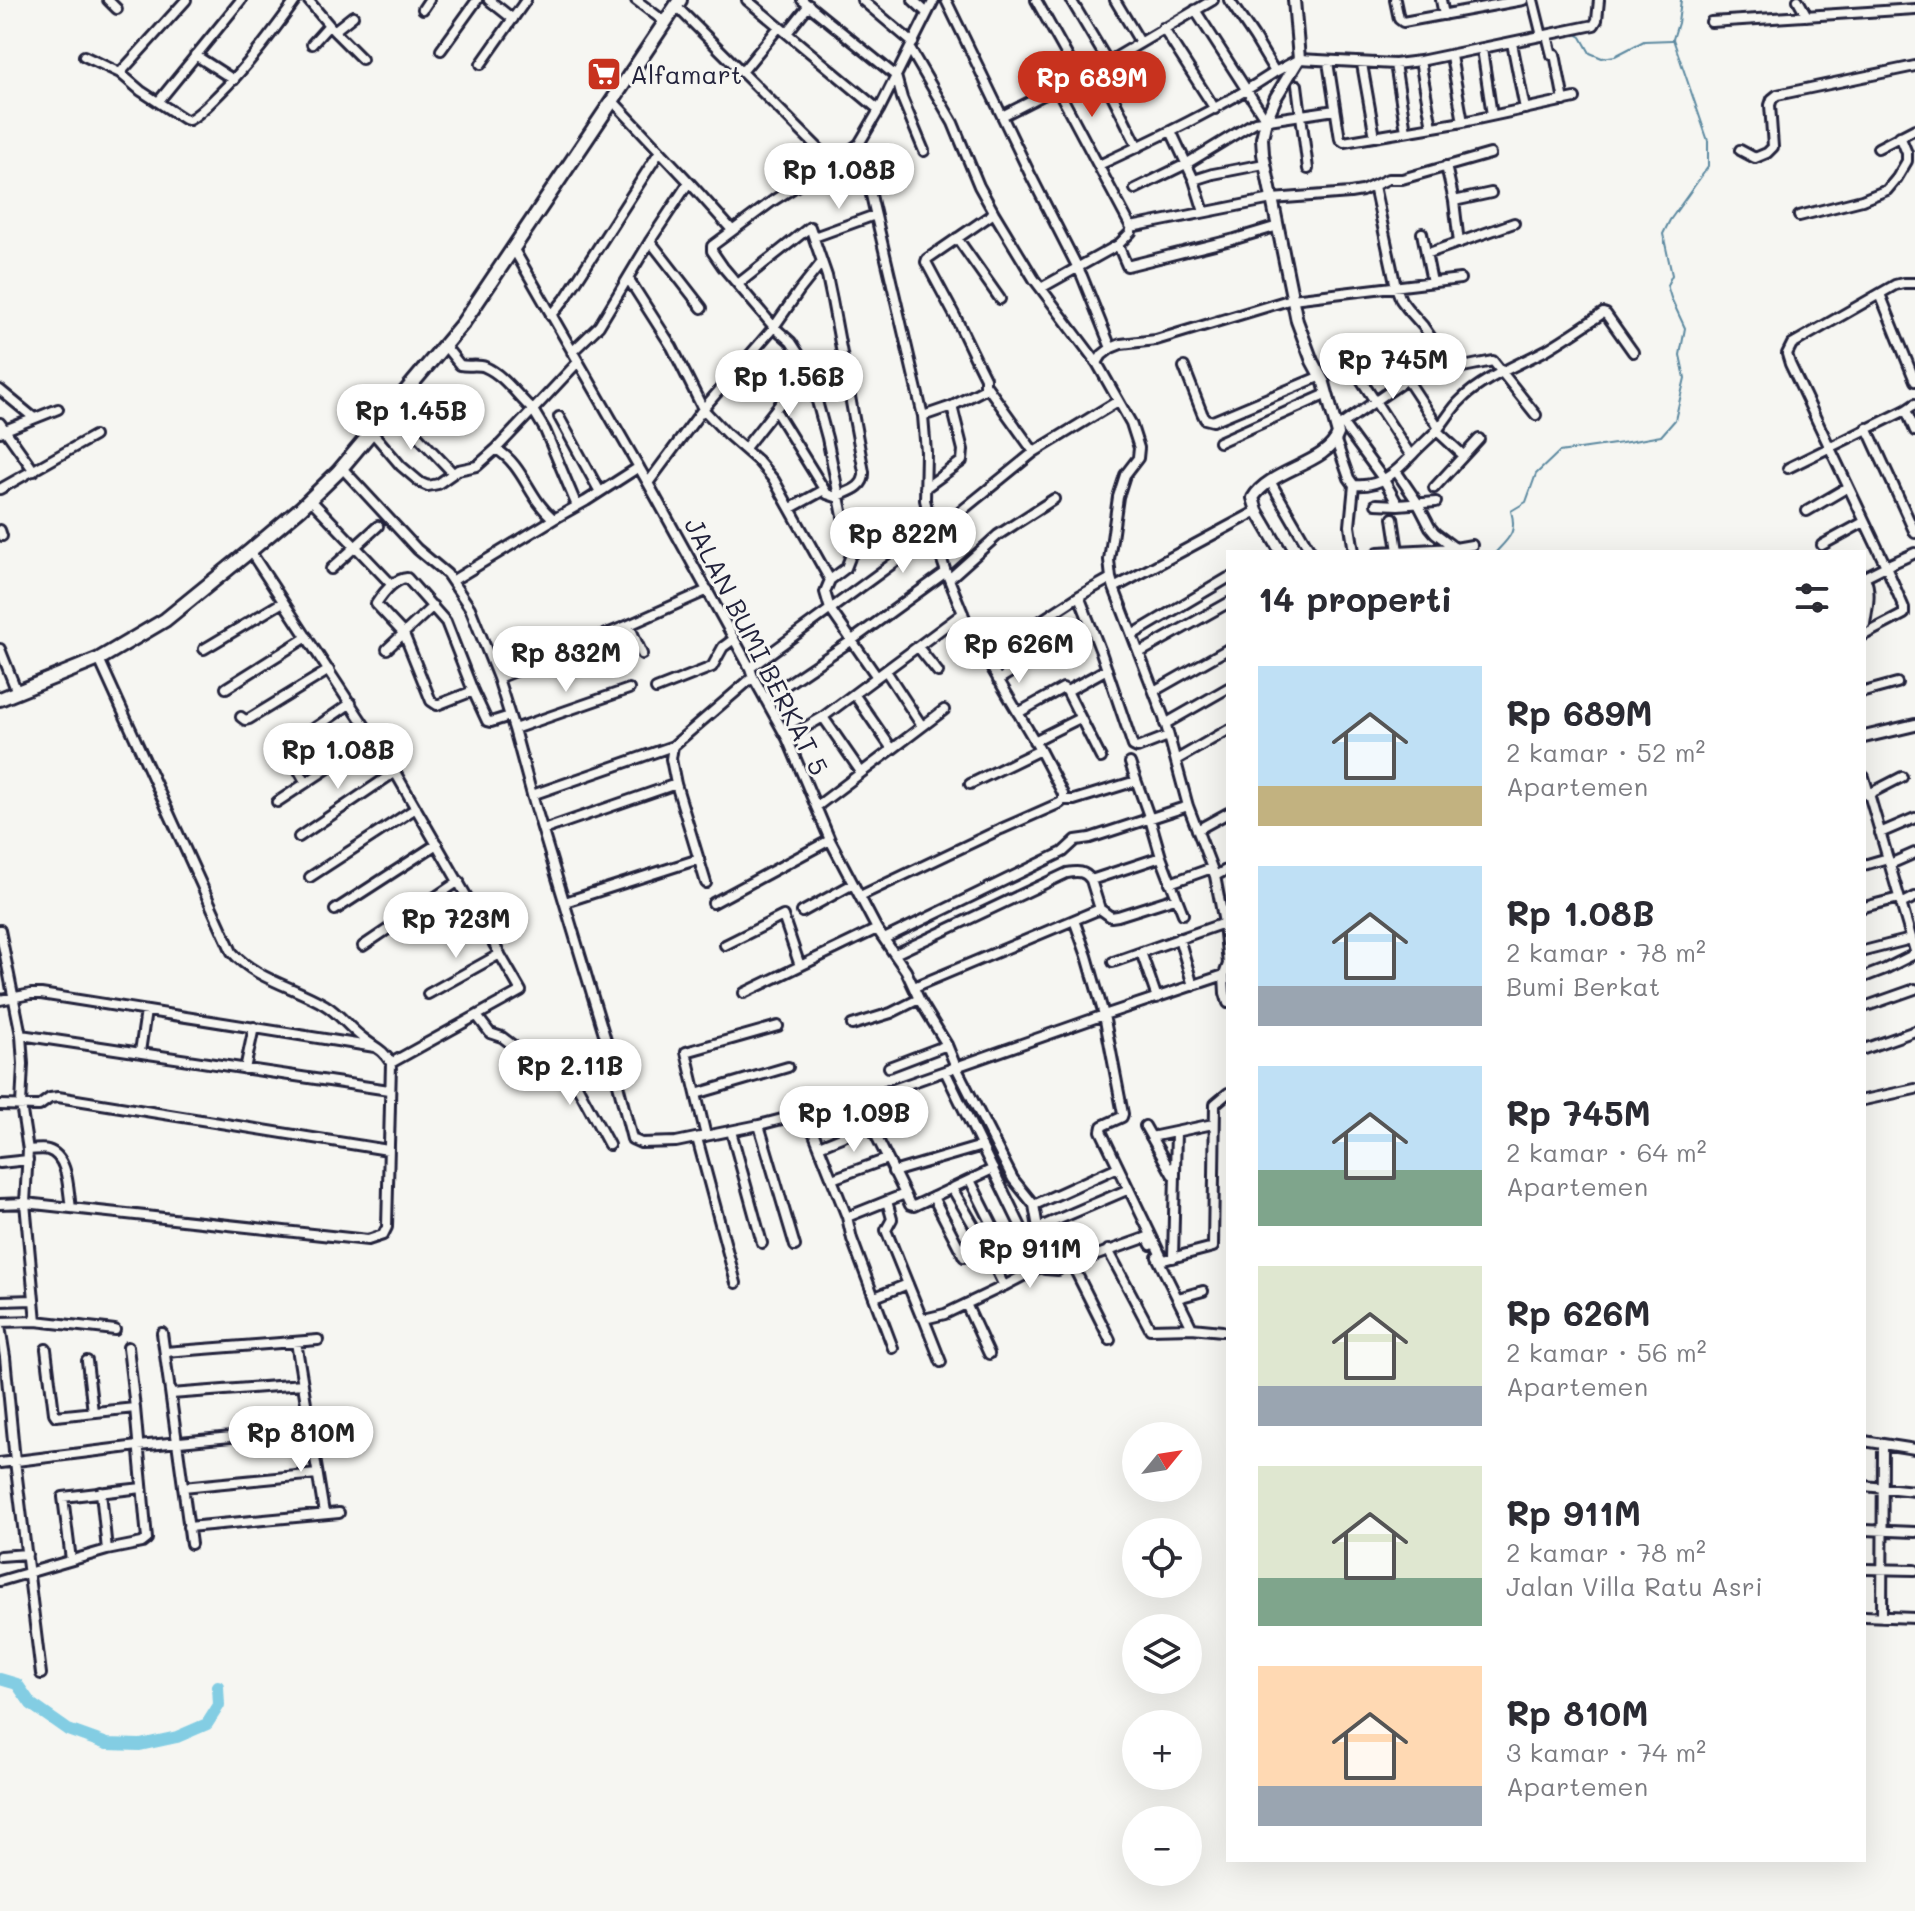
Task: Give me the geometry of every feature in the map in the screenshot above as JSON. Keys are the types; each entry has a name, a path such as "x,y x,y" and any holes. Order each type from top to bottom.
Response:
{"main road":[{"path":"0,699 99,659 165,620 250,551 342,468 445,346 491,283 678,3"}],"street":[{"path":"108,0 117,9"},
{"path":"120,73 186,0"},
{"path":"158,102 241,0"},
{"path":"84,56 120,73 158,102 189,120 234,80 272,35 296,0"},
{"path":"423,9 429,0"},
{"path":"441,50 477,0"},
{"path":"489,0 513,19"},
{"path":"481,64 526,0"},
{"path":"636,0 665,22"},
{"path":"649,11 658,0"},
{"path":"747,0 879,110"},
{"path":"862,0 911,46 953,123 979,186 994,213 1041,288 1097,363 1131,423 1139,448 1138,458 1125,475 1118,497 1109,560 1113,583 1154,691 1188,806 1220,872 1226,922 1113,962"},
{"path":"913,0 927,13"},
{"path":"851,555 840,495 808,368 791,342 774,327 712,251 712,246 774,200 859,144 934,0"},
{"path":"946,0 1078,268 1111,348"},
{"path":"1036,0 1079,77"},
{"path":"1071,0 1108,62"},
{"path":"1115,0 1140,42"},
{"path":"1002,116 1108,62 1213,0"},
{"path":"1229,0 1275,72"},
{"path":"1294,0 1299,59 1266,120 1262,138 1264,164 1300,333 1340,425 1384,480 1398,505"},
{"path":"1395,0 1399,19 1403,22 1488,3 1523,0"},
{"path":"1441,0 1444,15"},
{"path":"1533,0 1552,55 1555,54 1564,101"},
{"path":"1099,165 1215,109 1299,59 1395,64 1451,56 1594,25 1599,0"},
{"path":"1798,0 1807,16"},
{"path":"313,1 332,28 362,59"},
{"path":"678,3 833,163"},
{"path":"742,72 806,3 896,76 924,151"},
{"path":"1711,22 1915,9"},
{"path":"1195,10 1266,120"},
{"path":"312,44 353,16"},
{"path":"1163,28 1215,109"},
{"path":"1512,43 1525,109"},
{"path":"1482,49 1492,115"},
{"path":"195,55 234,80"},
{"path":"1451,56 1463,122"},
{"path":"1420,61 1432,127"},
{"path":"1328,62 1342,142 1463,122 1575,98"},
{"path":"1362,64 1375,137"},
{"path":"1395,64 1406,131"},
{"path":"1740,150 1755,158 1773,147 1770,105 1777,95 1915,66"},
{"path":"1098,67 1138,147"},
{"path":"1297,85 1308,169"},
{"path":"1041,288 1118,245 1131,232 1057,88"},
{"path":"612,100 732,230"},
{"path":"1135,189 1186,164 1255,122 1335,110"},
{"path":"1878,148 1915,129"},
{"path":"1171,131 1194,180 1204,212"},
{"path":"1799,216 1862,200 1887,190 1907,161 1900,136"},
{"path":"859,144 923,416 925,488 933,534 963,613 1061,789 1063,800"},
{"path":"551,316 660,151"},
{"path":"1131,227 1272,199 1350,193 1388,179 1402,179 1490,154"},
{"path":"1194,180 1264,164"},
{"path":"1446,166 1459,243"},
{"path":"572,352 599,326 689,182"},
{"path":"1374,186 1401,300 1445,358 1463,367 1493,361 1536,415"},
{"path":"1454,201 1491,193"},
{"path":"994,213 926,262 956,318 986,385 1034,452"},
{"path":"814,237 875,215"},
{"path":"1426,254 1514,223"},
{"path":"1118,245 1127,266 1278,226"},
{"path":"738,284 810,227 832,300 849,385 864,472 861,485 832,497 824,490 775,410"},
{"path":"1422,233 1432,282"},
{"path":"957,238 1000,299"},
{"path":"650,241 702,308"},
{"name":"JALAN BUMI BERKAT 5","path":"513,248 708,590 787,738 830,840 853,884 947,1045 1013,1179 1034,1205"},
{"path":"648,483 703,409 774,327 822,262"},
{"path":"628,278 672,347 703,409 774,480 830,580"},
{"path":"1097,363 1102,355 1121,344 1156,340 1292,299 1460,279"},
{"path":"1866,634 1904,614 1904,608 1790,364 1788,350 1792,344 1880,294 1899,284 1915,283"},
{"path":"1880,294 1915,381"},
{"path":"1354,485 1363,486 1384,480 1438,430 1461,399 1603,313 1633,352"},
{"path":"445,346 460,365 487,368 533,410 577,506"},
{"path":"1385,346 1438,430 1463,455"},
{"path":"372,432 401,466 421,483 428,486 438,484 453,473 477,466 578,362"},
{"path":"1350,363 1411,456"},
{"path":"1184,367 1205,419 1213,421 1321,376"},
{"path":"745,448 808,368"},
{"path":"1276,550 1253,498 1270,481 1327,450 1336,441 1340,425 1406,380"},
{"path":"923,416 983,391 986,385"},
{"path":"0,390 34,418"},
{"path":"1219,442 1327,394"},
{"path":"532,795 673,746 751,672 830,609 933,534 1034,452 1118,401"},
{"path":"1788,468 1915,404"},
{"path":"925,488 962,461 963,450 952,406"},
{"path":"34,471 2,428 58,409"},
{"path":"392,409 453,473"},
{"path":"1906,410 1915,431"},
{"path":"559,417 600,492"},
{"path":"1867,428 1915,533"},
{"path":"0,489 94,436"},
{"path":"1434,488 1479,439"},
{"path":"1336,441 1354,485 1350,526 1354,550"},
{"path":"496,449 519,470 542,509 554,519"},
{"path":"452,581 639,467"},
{"path":"342,468 452,581 470,608 514,729 611,1057 632,1139 641,1143 661,1143 702,1137 882,1093 1224,975"},
{"path":"1396,471 1435,533 1455,548"},
{"path":"1270,481 1310,550"},
{"path":"1807,511 1848,487"},
{"path":"791,508 824,490"},
{"path":"310,499 392,585"},
{"path":"765,699 948,576 998,535 1054,499"},
{"path":"1376,504 1436,502"},
{"path":"985,657 1079,596 1113,583 1257,511"},
{"path":"1393,518 1398,550"},
{"path":"1822,545 1864,522"},
{"path":"331,569 378,526"},
{"path":"877,677 830,609 825,592 830,580 846,568 851,555 878,531"},
{"path":"1417,550 1472,545"},
{"path":"250,551 395,772 521,991 391,1063"},
{"path":"1866,577 1915,553"},
{"path":"473,691 434,704 404,634 376,604 401,578 407,578 446,622 473,691 489,722 510,716"},
{"path":"1132,635 1226,579"},
{"path":"1866,581 1866,607"},
{"path":"1215,586 1226,602"},
{"path":"498,678 708,590"},
{"path":"1079,596 1133,746 1137,748 1168,736"},
{"path":"204,649 283,602"},
{"path":"1139,653 1226,605"},
{"path":"387,649 433,606"},
{"path":"787,738 823,717 963,613"},
{"path":"1170,613 1179,631"},
{"path":"629,625 642,654"},
{"path":"226,688 307,637"},
{"path":"656,689 712,667 723,647 734,639"},
{"path":"918,647 938,672"},
{"path":"0,649 17,692"},
{"path":"1154,691 1226,650"},
{"path":"998,680 1043,652"},
{"path":"0,1204 25,1203 368,1240 383,1235 387,1227 391,1063 379,1048 361,1037 326,1005 251,969 232,952 99,659"},
{"path":"1067,691 1107,669"},
{"path":"241,717 249,719 329,670"},
{"path":"886,671 922,726"},
{"path":"1866,691 1897,683"},
{"path":"1018,713 1063,688 1101,758"},
{"path":"514,729 629,689"},
{"path":"1165,724 1226,689"},
{"path":"854,694 892,749"},
{"path":"306,783 286,748 351,703"},
{"path":"816,807 944,710"},
{"path":"823,717 861,772"},
{"path":"1034,741 1080,718"},
{"path":"1866,737 1915,725"},
{"path":"1176,760 1226,731"},
{"path":"277,802 374,738"},
{"path":"673,746 671,759 676,784 706,883"},
{"path":"970,784 1040,750"},
{"path":"1130,763 1183,914"},
{"path":"299,837 395,772"},
{"path":"1902,777 1866,795 1914,945"},
{"path":"860,896 1063,800 1084,798 1136,781"},
{"path":"543,830 676,784"},
{"path":"884,939 1063,852 1076,840 1188,806"},
{"path":"310,877 416,808"},
{"path":"1197,830 1226,814"},
{"path":"1880,833 1915,818"},
{"path":"713,903 830,840"},
{"path":"335,910 437,844"},
{"path":"1866,865 1915,853"},
{"path":"1091,880 1161,857"},
{"path":"565,902 699,859"},
{"path":"895,954 1067,873 1078,871 1087,874 1100,909 1111,917 1175,898"},
{"path":"1170,883 1220,872"},
{"path":"363,946 459,881"},
{"path":"802,912 853,884"},
{"path":"1866,907 1915,897"},
{"path":"914,987 1100,909"},
{"path":"725,945 783,916 800,966"},
{"path":"1074,920 1104,1015 1123,1114 1102,1126 1101,1131 1192,1328"},
{"path":"744,993 877,929"},
{"path":"0,930 21,1035 21,1105 28,1155 25,1203 36,1321"},
{"path":"1179,938 1193,986"},
{"path":"1866,951 1914,945"},
{"path":"1866,976 1885,969 1914,945"},
{"path":"1141,952 1157,998"},
{"path":"428,994 500,954"},
{"path":"1226,970 1226,996"},
{"path":"1866,1006 1915,989"},
{"path":"0,1000 41,994 379,1048"},
{"path":"852,1025 891,1013 919,999"},
{"path":"140,1052 146,1011"},
{"path":"477,1016 490,1033 502,1037 523,1053 560,1054 609,1145"},
{"path":"736,1283 686,1052 778,1026"},
{"path":"245,1069 254,1027"},
{"path":"1866,1048 1915,1031"},
{"path":"21,1035 389,1090"},
{"path":"889,1067 947,1045"},
{"path":"696,1094 788,1067"},
{"path":"945,1071 1045,1269 1058,1270 1038,1228 1034,1205 1118,1167"},
{"path":"1866,1100 1915,1089"},
{"path":"1161,1261 1213,1247 1213,1124 1215,1104 1226,1095"},
{"path":"0,1105 39,1106 50,1098 58,1097 388,1150"},
{"path":"858,1099 910,1205 914,1206 993,1169"},
{"path":"806,1114 847,1217 852,1239 893,1348"},
{"path":"1151,1137 1213,1124"},
{"path":"759,1125 795,1246"},
{"path":"819,1146 871,1125"},
{"path":"1145,1126 1174,1175"},
{"path":"731,1131 762,1243"},
{"path":"1173,1258 1176,1132"},
{"path":"893,1172 982,1146"},
{"path":"0,1163 47,1150 56,1155 68,1182 71,1208"},
{"path":"832,1179 887,1159"},
{"path":"970,1180 999,1238"},
{"path":"952,1188 1004,1286"},
{"path":"1038,1228 1129,1189"},
{"path":"847,1217 905,1194"},
{"path":"933,1197 964,1257"},
{"path":"887,1201 892,1219 887,1235 941,1362"},
{"path":"1110,1340 1073,1262 1147,1237 1161,1261"},
{"path":"1108,1250 1149,1327 1222,1331"},
{"path":"924,1319 945,1314 1042,1266"},
{"path":"875,1297 908,1284"},
{"path":"1178,1298 1203,1291"},
{"path":"0,1301 34,1300"},
{"path":"966,1304 989,1354"},
{"path":"41,1674 0,1324 36,1321 115,1330"},
{"path":"162,1333 191,1544"},
{"path":"165,1352 318,1340"},
{"path":"296,1342 324,1513"},
{"path":"0,1581 142,1543 147,1539 128,1347"},
{"path":"46,1349 54,1414 58,1417 135,1408"},
{"path":"87,1361 93,1412"},
{"path":"171,1394 303,1384"},
{"path":"0,1463 326,1428"},
{"path":"1866,1441 1915,1449"},
{"path":"1882,1617 1883,1444"},
{"path":"183,1487 317,1474"},
{"path":"1866,1486 1915,1491"},
{"path":"71,1560 63,1498 142,1488"},
{"path":"101,1492 107,1550"},
{"path":"188,1527 339,1513"},
{"path":"1866,1530 1915,1532"},
{"path":"0,1556 27,1554"},
{"path":"1866,1569 1915,1570"},
{"path":"1866,1616 1915,1618"}],"waterway":[{"path":"1498,550 1511,534 1511,511 1526,502 1536,474 1559,452 1661,436 1675,420 1685,378 1680,355 1685,328 1667,285 1672,275 1663,234 1708,167 1708,141 1673,39 1681,0"},
{"path":"1574,33 1581,37 1590,53 1602,58 1615,56 1644,41 1672,40"},
{"path":"0,1679 17,1684 31,1704 68,1730 107,1744 140,1745 177,1737 207,1724 219,1705 218,1686"}],"place":[{"name":"Alfamart","path":"604,74"}]}
